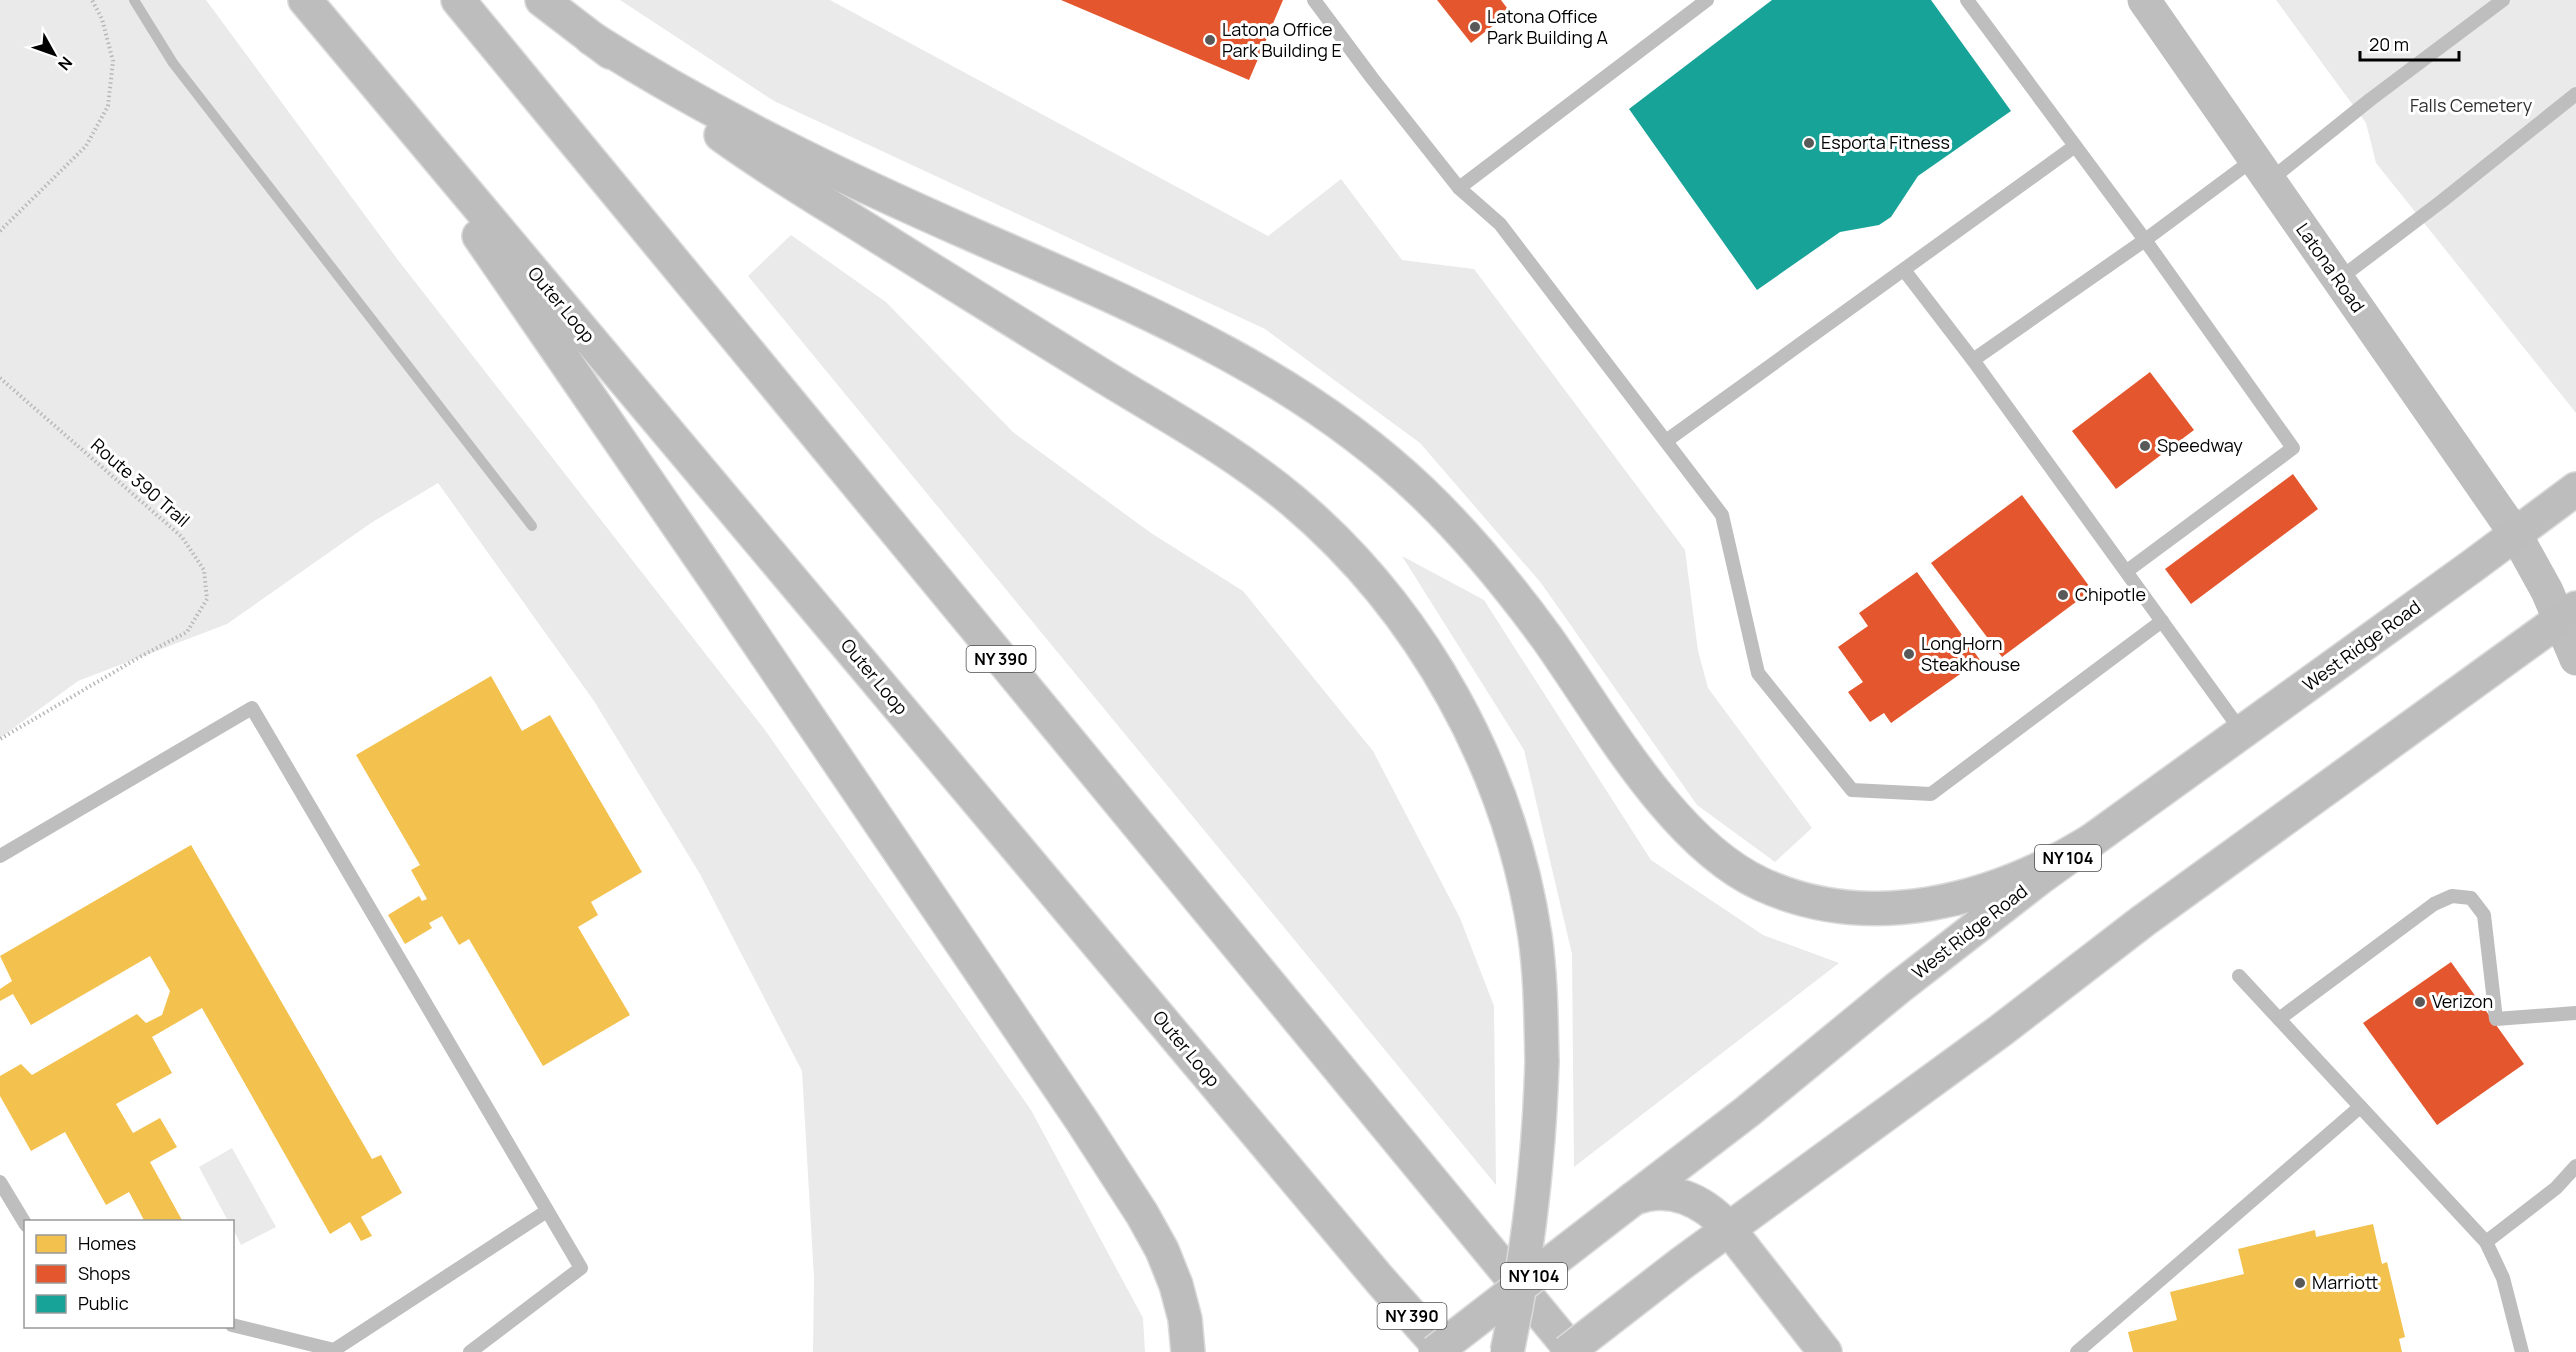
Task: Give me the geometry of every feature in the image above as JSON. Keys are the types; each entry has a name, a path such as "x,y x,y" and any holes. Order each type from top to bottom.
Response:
{"main road":[{"name":"Outer Loop","path":"305,0 1380,1280 1444,1352"},
{"name":"NY 390","path":"458,0 1573,1352"},
{"path":"542,0 758,161 1234,457 1293,501 1362,569 1391,603 1444,681 1484,760 1505,814 1520,864 1535,938 1540,994 1542,1062 1535,1188 1517,1309 1507,1352"},
{"path":"591,38 696,101 818,165 1196,336 1282,384 1330,417 1403,475 1456,526 1493,567 1529,614 1656,793 1699,841 1745,876 1780,892 1821,903 1862,908 1922,906 1969,896 2016,879 2056,862 2091,841"},
{"path":"340,41 416,145 692,545 1082,1121 1162,1250 1181,1302 1188,1352"},
{"name":"West Ridge Road","path":"1434,1352 1748,1111 1936,958 2091,841 2516,535 2576,489"},
{"path":"1567,1352 1728,1228 1992,1037 2143,921 2568,614"},
{"path":"1633,1199 1662,1192 1682,1196 1702,1204 1728,1228 1825,1352"},
{"path":"1380,1280 1434,1352"}],"street":[{"name":"Latona Road","path":"2144,0 2516,535 2568,614 2576,659"}],"lane":[{"path":"1314,0 1459,188 1500,224 1722,515 1758,673 1852,790 1930,794 2162,621"},
{"path":"1459,188 1707,0"},
{"path":"1966,0 2145,240 2293,448 2127,571"},
{"path":"1973,360 2145,240 2371,99 2503,0"},
{"path":"2338,280 2576,94"},
{"path":"1666,441 2075,146"},
{"path":"1904,270 1973,360 2242,732"},
{"path":"0,856 252,708 581,1268 470,1352"},
{"path":"2279,1019 2434,904 2452,896 2471,898 2484,915 2496,1019 2576,1013"},
{"path":"2239,976 2486,1242 2503,1278 2522,1352"},
{"path":"2077,1352 2360,1107"},
{"path":"2486,1242 2556,1188 2576,1166"},
{"path":"0,1182 24,1222"},
{"path":"234,1325 334,1350 547,1211"}],"path":[{"path":"0,231 86,147 108,106 113,61 102,19 92,0"},
{"name":"Route 390 Trail","path":"0,378 182,537 204,570 207,599 187,632 0,739"}],"green space":[{"path":"0,0 206,0 398,260 765,730 1031,1110 1143,1318 1145,1352 813,1352 814,1278 802,1071 700,874 594,701 438,483 371,523 227,624 78,681 0,738"},
{"path":"620,0 830,0 1268,236 1341,179 1402,260 1474,269 1685,550 1698,651 1708,688 1812,828 1775,862 1697,805 1541,583 1420,443 1265,329 774,101"},
{"name":"Falls Cemetery","path":"2276,0 2576,0 2576,413 2376,163 2366,123"},
{"path":"791,235 886,302 1013,432 1151,533 1243,591 1373,751 1460,918 1494,1006 1496,1185 748,276"},
{"path":"1402,556 1484,600 1651,860 1763,935 1839,963 1574,1167 1572,954 1524,750"},
{"path":"232,1148 276,1227 241,1245 234,1231 234,1220 227,1220 199,1167"}],"building: Homes":[{"path":"491,676 522,731 550,715 642,872 591,902 598,915 578,927 630,1015 543,1066 469,939 459,945 442,916 429,923 432,928 405,944 388,915 419,896 422,901 427,899 411,870 420,865 356,755"},
{"path":"191,845 372,1159 381,1155 402,1193 361,1217 372,1236 361,1241 350,1222 330,1234 202,1008 152,1037 172,1073 116,1104 133,1133 160,1118 177,1147 150,1162 182,1220 144,1220 129,1192 106,1205 65,1132 31,1151 0,1096 0,1076 21,1064 32,1075 137,1014 146,1023 162,1015 170,991 150,956 31,1025 13,994 0,1001 0,989 12,981 0,956"},
{"name":"Marriott","path":"2373,1224 2382,1264 2387,1262 2405,1337 2399,1339 2402,1352 2133,1352 2128,1332 2177,1320 2170,1292 2244,1274 2238,1249 2315,1230 2316,1237"}],"building: Shops":[{"name":"Latona Office Park Building E","path":"1061,0 1283,0 1249,80"},
{"name":"Latona Office Park Building A","path":"1437,0 1501,0 1510,12 1471,43"},
{"path":"2150,372 2194,430 2116,489 2072,431"},
{"path":"2293,474 2318,509 2191,604 2165,569"},
{"path":"2022,495 2092,590 2002,657 1931,563"},
{"name":"LongHorn Steakhouse","path":"1917,572 1980,660 1891,723 1884,713 1870,722 1848,692 1863,682 1838,647 1868,626 1859,613"},
{"path":"2451,962 2524,1064 2437,1125 2363,1023"}],"building: Public":[{"name":"Esporta Fitness","path":"1772,0 1931,0 2011,111 1918,176 1891,217 1879,225 1840,232 1757,290 1629,109"}],"waterway":[{"path":"134,0 173,63 532,526"}],"place":[{"name":"Latona Office Park Building A","path":"1475,27"},
{"name":"Latona Office Park Building E","path":"1210,40"},
{"name":"Esporta Fitness","path":"1809,143"},
{"name":"Speedway","path":"2145,446"},
{"name":"Chipotle","path":"2063,595"},
{"name":"LongHorn Steakhouse","path":"1909,654"},
{"name":"Verizon","path":"2420,1002"},
{"name":"Marriott","path":"2300,1283"}]}
